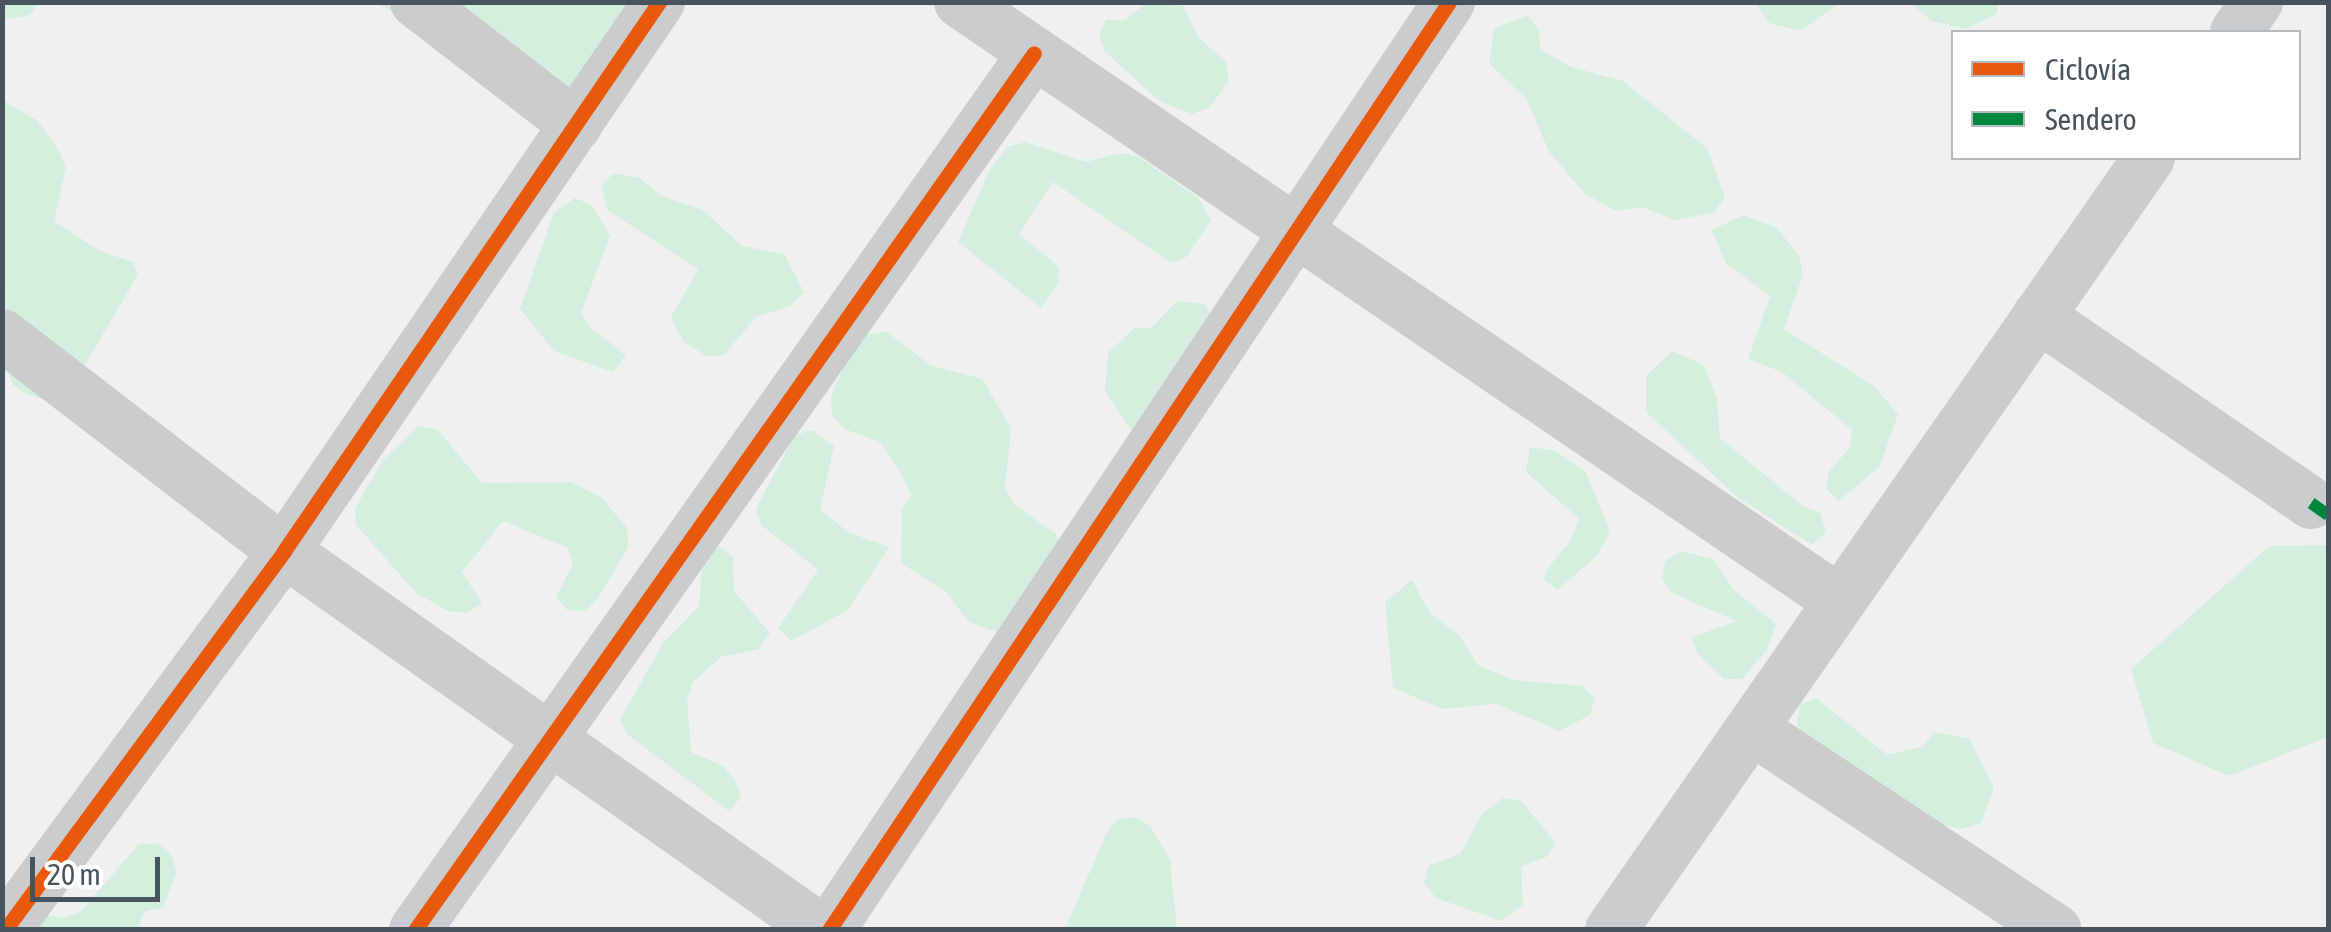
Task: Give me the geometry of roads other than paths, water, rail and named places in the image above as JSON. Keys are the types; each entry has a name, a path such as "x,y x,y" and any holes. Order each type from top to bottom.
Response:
{"street":[{"path":"416,2 576,125"},
{"path":"12,910 284,551 659,2"},
{"path":"960,2 1838,600"},
{"path":"829,930 1449,2"},
{"path":"2237,30 2258,2"},
{"path":"414,930 1034,53"},
{"path":"1611,930 2148,160"},
{"path":"2038,316 2311,503"},
{"path":"2,336 284,551 822,930"},
{"path":"1752,729 2056,930"}]}
